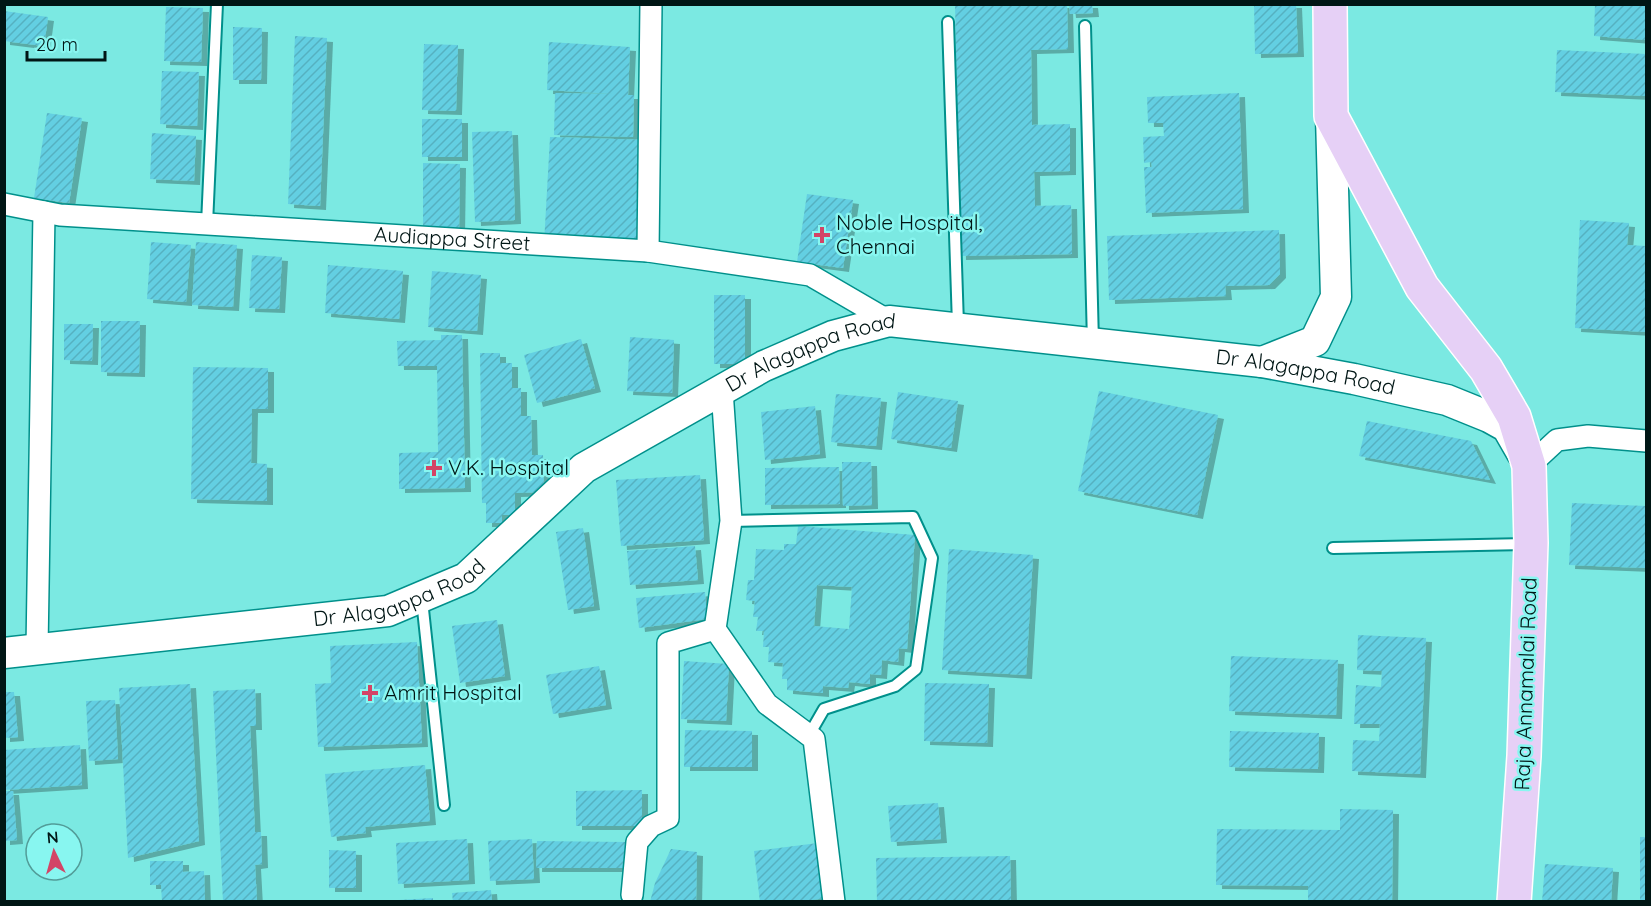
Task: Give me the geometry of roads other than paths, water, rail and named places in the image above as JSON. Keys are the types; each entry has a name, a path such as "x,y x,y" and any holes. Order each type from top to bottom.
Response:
{"main road":[{"path":"1262,362 1315,341 1336,297 1330,4"},
{"name":"Raja Annamalai Road","path":"1331,116 1422,287 1486,369 1514,417 1529,466 1531,543 1524,756 1514,902"},
{"name":"Dr Alagappa Road","path":"4,653 388,611 466,578 584,468 764,366 833,336 889,321 1262,362 1447,399 1507,427 1529,466"}],"street":[{"path":"648,251 651,4"},
{"name":"Audiappa Street","path":"4,204 60,215 648,251 810,275 889,321"},
{"path":"37,649 44,212"},
{"path":"722,390 732,521 715,629 766,704 814,738 834,902"},
{"path":"1529,466 1557,440 1588,436 1647,441"},
{"path":"632,895 637,842 651,826 668,818 668,643 715,629"}],"lane":[{"path":"207,224 217,4"},
{"path":"948,22 958,328"},
{"path":"1085,26 1093,343"},
{"path":"732,521 913,517 932,558 916,669 895,686 824,709 809,735"},
{"path":"1333,548 1531,543"},
{"path":"422,597 444,805"}],"place":[{"name":"Noble Hospital, Chennai","path":"822,235"},
{"name":"V.K. Hospital","path":"434,468"},
{"name":"Amrit Hospital","path":"370,693"}]}
